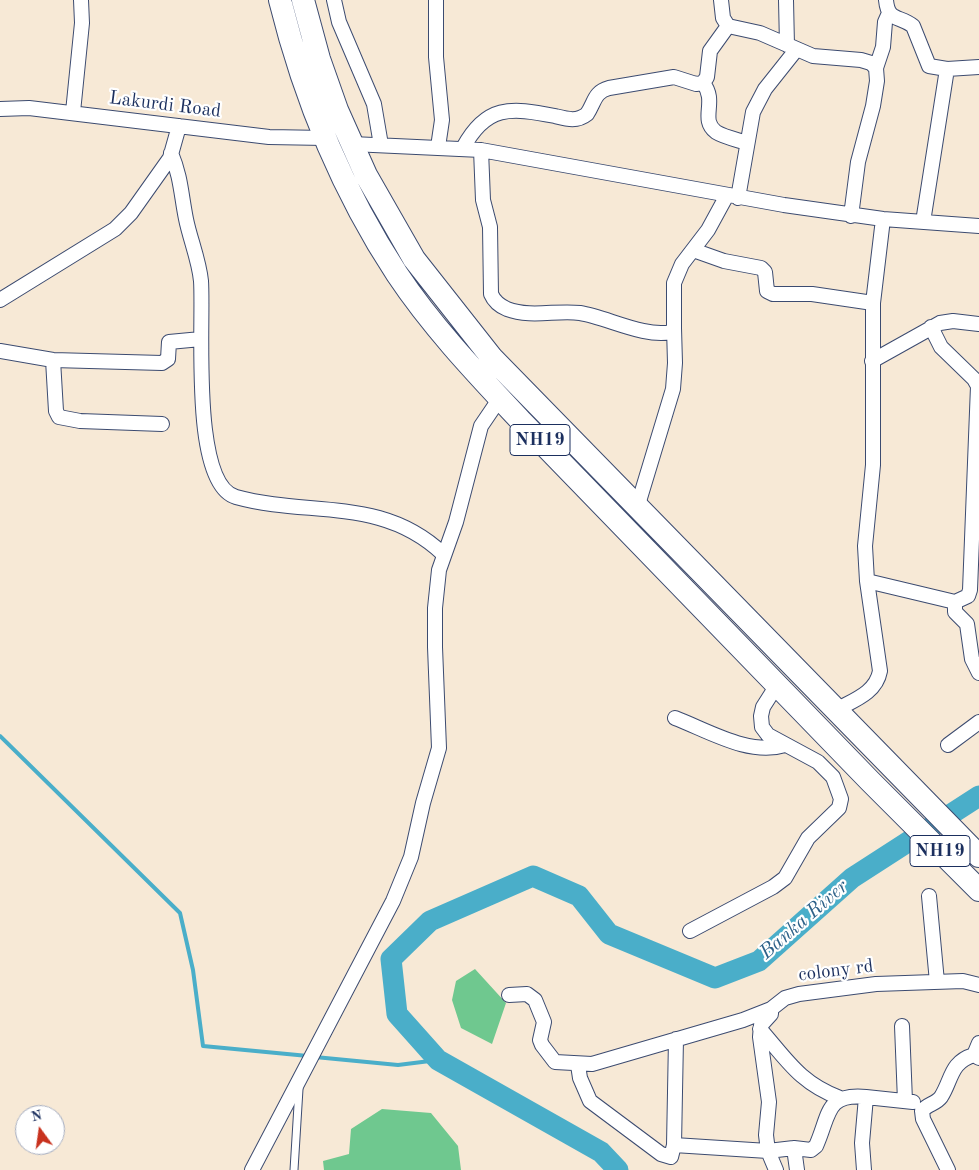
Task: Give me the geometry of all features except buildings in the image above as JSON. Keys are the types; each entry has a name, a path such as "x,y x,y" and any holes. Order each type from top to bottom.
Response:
{"highway":[{"name":"NH19","path":"280,0 298,66 324,138 370,229 398,275 463,358 777,685 979,890"},
{"name":"NH19","path":"303,0 319,59 366,175 414,259 492,358 979,856"}],"street":[{"path":"73,112 82,23 81,0"},
{"path":"334,0 339,22 374,104 381,145"},
{"path":"436,0 436,57 442,120 438,147"},
{"path":"721,0 722,18 728,26 760,33 813,56 861,60 871,63 876,68"},
{"path":"637,508 673,389 675,363 674,283 682,264 732,197 758,100 792,47 786,0"},
{"path":"851,216 858,162 876,89 876,68 883,47 888,6"},
{"path":"888,6 893,17 913,26 929,66 947,69 979,67"},
{"path":"703,84 707,78 710,51 728,26"},
{"path":"923,222 947,69"},
{"path":"464,148 472,132 481,121 492,114 507,111 576,120 582,119 588,114 595,96 600,90 674,77 696,84 703,84"},
{"path":"703,84 711,98 708,118 710,124 717,132 747,143"},
{"name":"Lakurdi Road","path":"0,109 29,108 73,112 269,137 324,138"},
{"path":"0,300 115,229 132,213 149,191 171,153 179,126"},
{"path":"352,144 481,150 732,197 851,216 979,226"},
{"path":"481,150 483,200 490,227 491,294 494,301 507,309 532,314 580,313 648,331 668,333 674,328"},
{"path":"171,153 180,176 186,218 201,280 203,406 208,450 218,482 224,491 235,497 288,506 349,510 380,518 426,538 443,554"},
{"path":"836,710 870,690 878,682 880,671 867,581 865,546 873,465 873,303 883,219"},
{"path":"693,250 724,261 761,268 765,272 767,291 772,294 812,294 873,303"},
{"path":"872,360 940,323 953,321 979,324"},
{"path":"867,581 955,602 968,596 970,590 978,386 974,379 941,347 931,328"},
{"path":"0,350 53,360 162,363 168,359 169,342 201,339"},
{"path":"53,360 56,411 59,417 80,421 162,424"},
{"path":"252,1170 393,901 411,857 423,803 439,748 436,708 435,608 439,570 443,554 456,522 481,426 500,398"},
{"path":"955,602 955,612 967,624 972,659 979,672"},
{"path":"690,931 773,887 785,878 808,838 839,808 841,799 833,777 818,762 768,736 762,727 761,716 763,707 777,685"},
{"path":"676,718 750,747 768,748 785,745"},
{"path":"948,745 979,722"},
{"path":"929,896 938,982"},
{"name":"colony rd","path":"509,995 527,994 532,996 544,1022 540,1040 545,1052 555,1062 578,1065 592,1064 743,1020 771,1009 789,996 820,990 876,984 972,982 979,985"},
{"path":"771,1009 771,1014 760,1029 769,1102 766,1135 768,1151 776,1170"},
{"path":"902,1026 905,1101"},
{"path":"760,1029 798,1074 811,1085 840,1098"},
{"path":"578,1065 580,1078 590,1100 609,1117 667,1158 671,1157 674,1152 676,1039"},
{"path":"948,1170 923,1119 922,1111 925,1107 941,1098 955,1068 977,1052"},
{"path":"674,1145 768,1151 794,1148 811,1150 816,1146 832,1105 840,1098 850,1095 905,1101 925,1107"},
{"path":"864,1170 862,1143 866,1097"},
{"path":"794,1148 797,1170"}],"lane":[{"path":"294,1170 299,1081"}],"green space":[{"path":"475,969 506,1003 492,1044 461,1028 452,1000 456,981"},
{"path":"382,1109 431,1113 458,1146 461,1170 324,1170 323,1161 349,1154 351,1129"}],"waterway":[{"path":"0,736 180,913 193,970 203,1046 308,1056"},
{"name":"Banka River","path":"618,1170 601,1152 438,1060 397,1014 391,959 430,921 533,876 579,896 609,934 715,978 759,961 852,878 979,796"},
{"path":"315,1057 398,1065 438,1060"}]}
